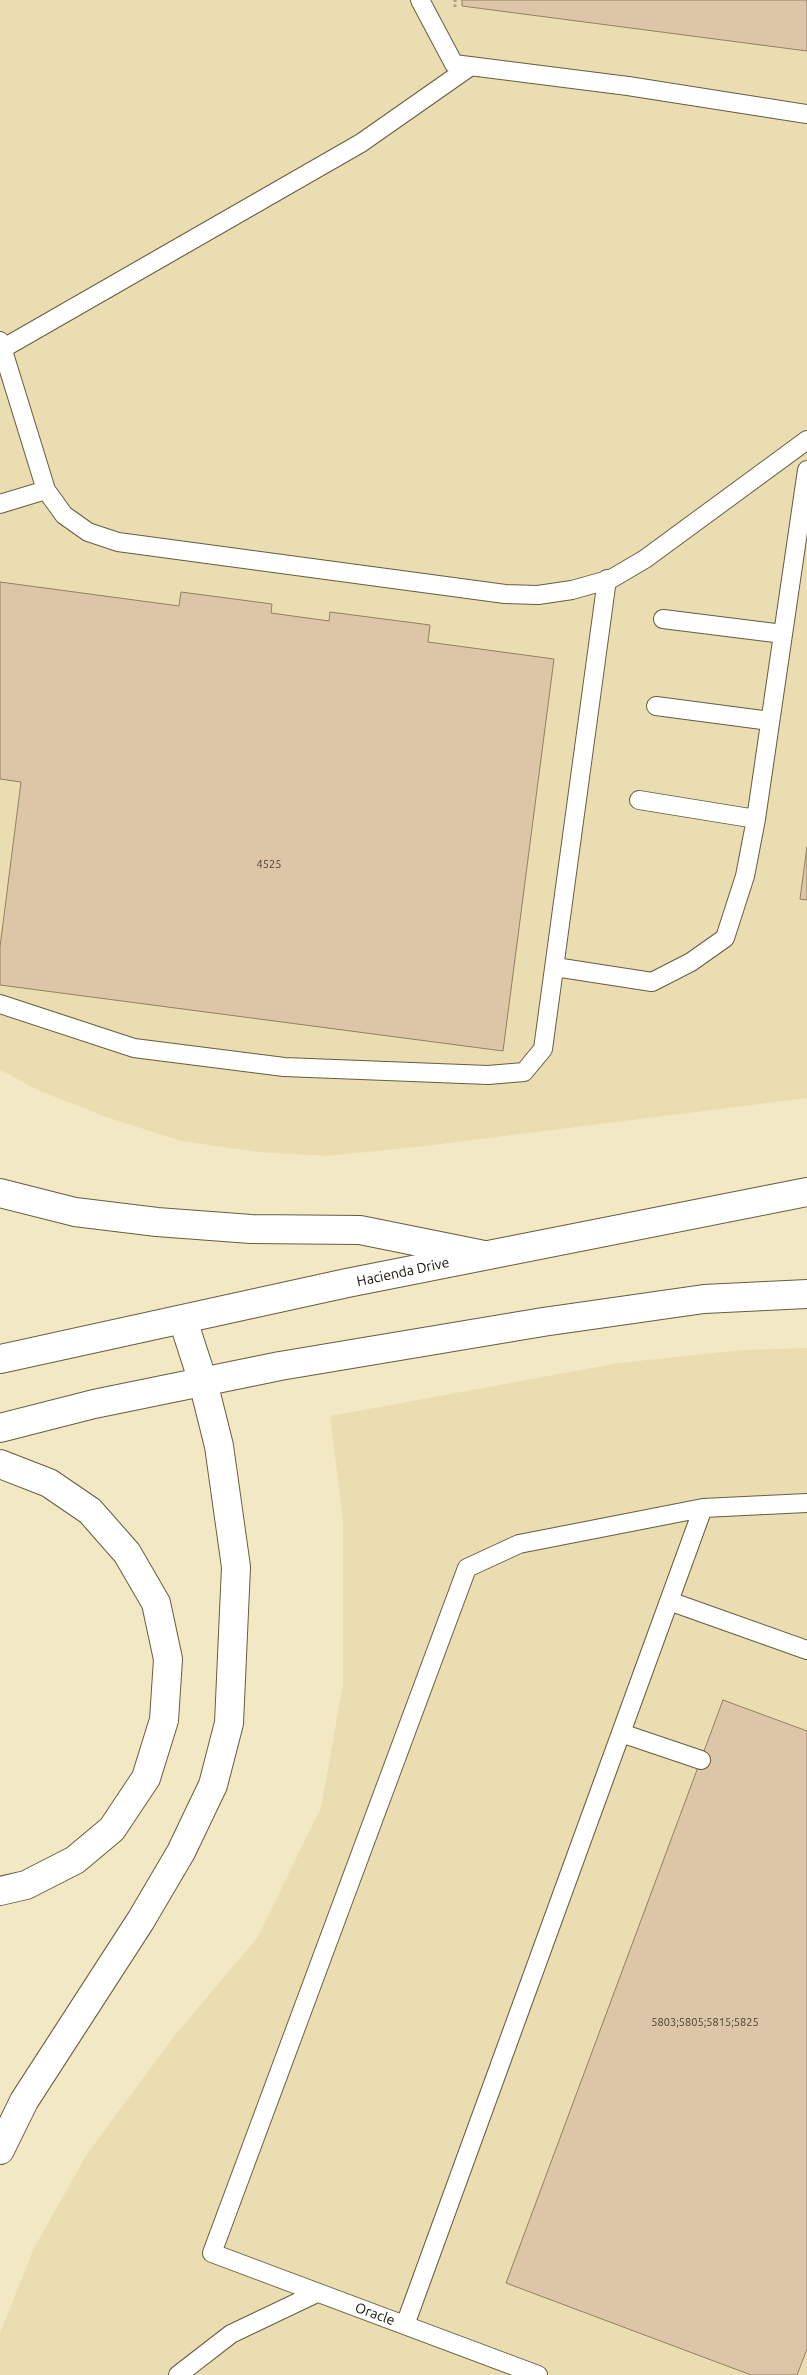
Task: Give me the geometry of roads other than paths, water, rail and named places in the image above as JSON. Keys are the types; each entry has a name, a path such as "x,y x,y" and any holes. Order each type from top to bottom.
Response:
{"main road":[{"name":"Hacienda Drive","path":"0,1359 484,1255 807,1192"},
{"path":"0,1193 75,1212 157,1222 251,1229 360,1230 484,1255"},
{"path":"0,1428 94,1404 280,1366 552,1320 704,1299 807,1294"},
{"path":"0,2150 24,2101 141,1920 181,1852 213,1785 229,1722 236,1566 220,1453 203,1382 183,1320"},
{"path":"0,1464 49,1483 90,1511 128,1553 156,1603 168,1659 164,1720 146,1778 112,1829 75,1860 26,1885 0,1892"}],"lane":[{"path":"420,0 454,64 628,86 807,114"},
{"path":"471,66 360,143 1,345 46,490 64,515 88,532 118,542 505,594 538,595 572,590 607,579 645,559 807,440"},
{"path":"555,966 652,982 691,962 725,938 745,876 756,819 807,470"},
{"path":"0,504 46,490"},
{"path":"0,1004 134,1048 284,1068 488,1075 524,1072 543,1049 607,579"},
{"path":"663,619 783,634"},
{"path":"656,706 770,722"},
{"path":"639,800 756,819"},
{"path":"405,2325 703,1508 807,1504"},
{"name":"Oracle","path":"538,2375 212,2253 466,1568 519,1544 703,1508"},
{"path":"669,1601 807,1650"},
{"path":"621,1733 701,1760"},
{"path":"178,2375 231,2334 317,2293"}]}
